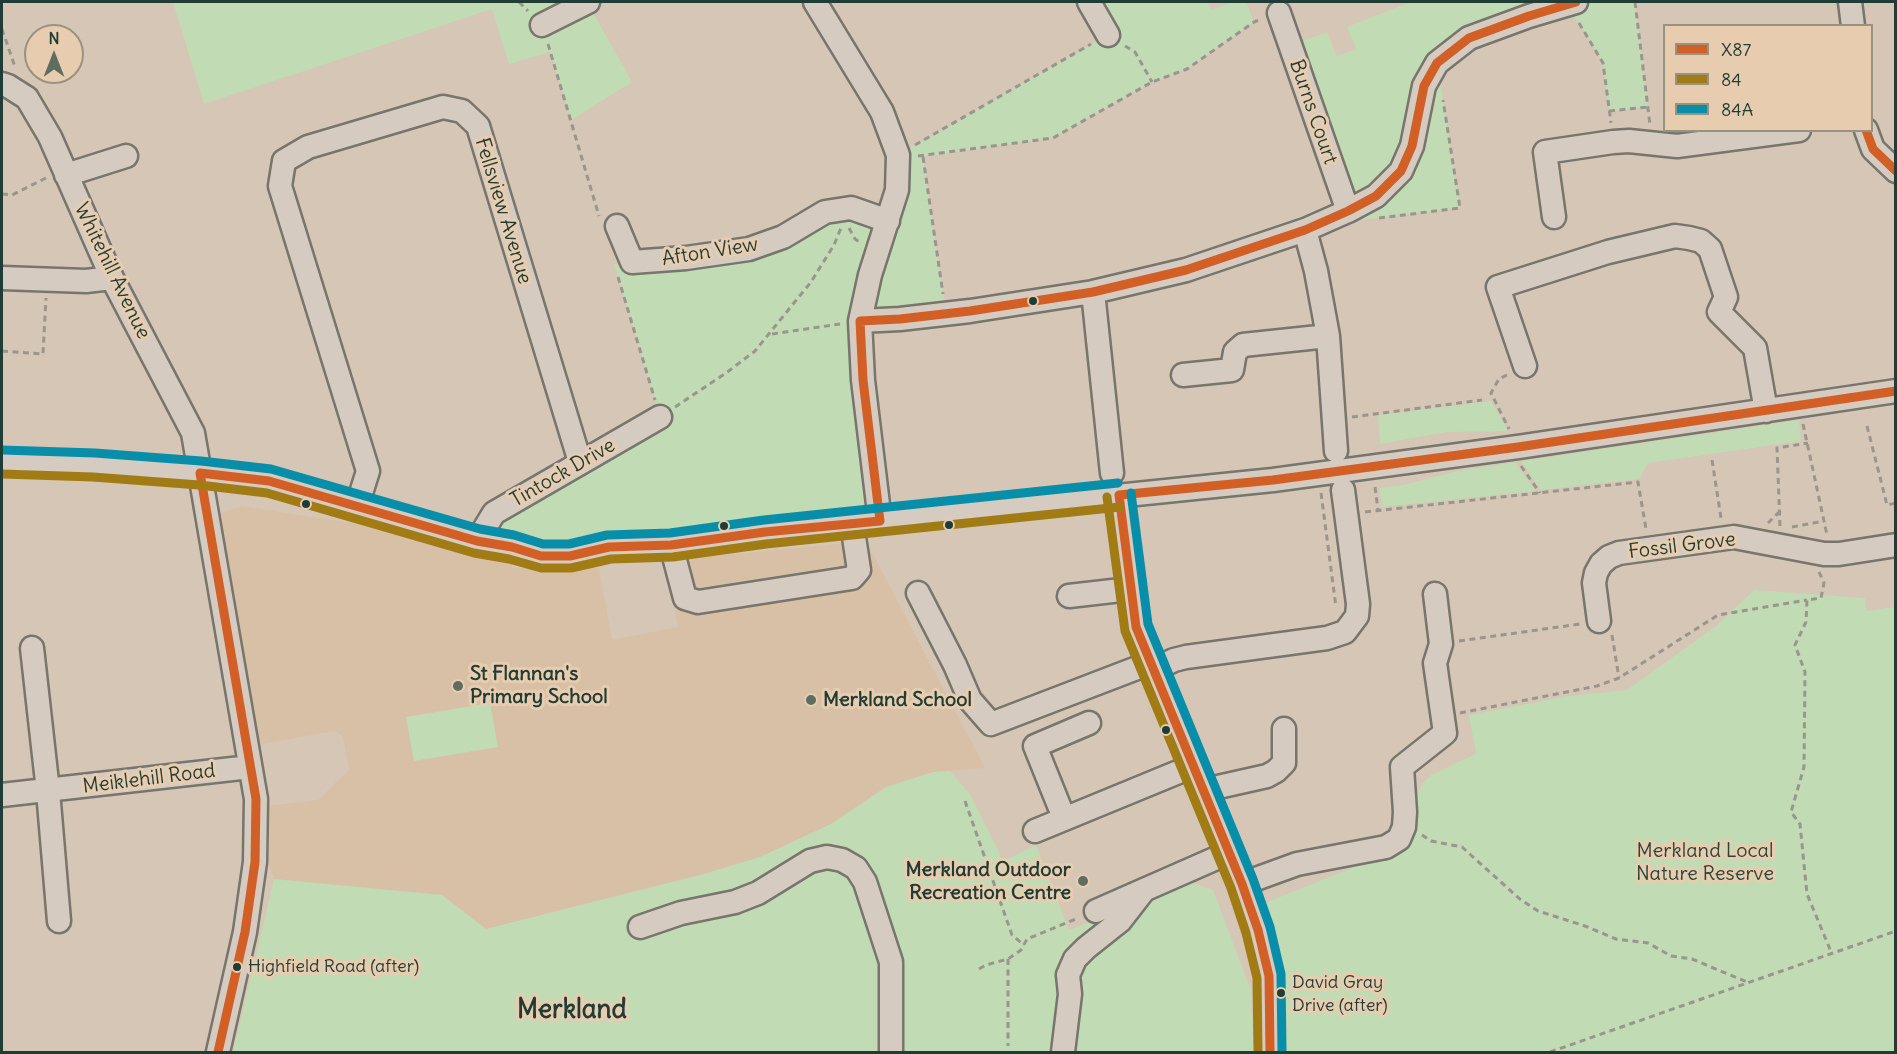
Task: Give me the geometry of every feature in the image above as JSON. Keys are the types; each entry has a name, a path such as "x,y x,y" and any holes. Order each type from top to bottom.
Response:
{"street":[{"path":"542,25 588,2"},
{"path":"815,2 882,112 898,155 897,190 870,275 860,321 863,380 880,521"},
{"path":"1089,2 1108,34"},
{"path":"1850,2 1853,24"},
{"path":"860,321 900,319 1093,292 1186,270 1305,230 1348,211 1376,196 1401,171 1412,146 1424,86 1437,63 1469,38 1527,9 1570,3"},
{"name":"Burns Court","path":"1278,13 1348,211"},
{"name":"Whitehill Avenue","path":"9,77 8,86 27,98 50,137 112,278 193,433 256,799 255,862 245,932 218,1053"},
{"name":"Fellsview Avenue","path":"357,506 369,471 280,186 284,161 308,147 443,107 462,111 478,126 580,462"},
{"path":"1554,217 1545,152 1608,142 1677,146 1784,132"},
{"path":"1867,132 1873,148 1896,171"},
{"path":"65,172 126,156"},
{"name":"Afton View","path":"617,226 632,262 686,258 749,249 783,237 825,212 851,208 888,221"},
{"path":"1305,230 1316,271 1328,336 1336,451"},
{"path":"1525,366 1498,287 1608,252 1675,236 1689,238 1701,241 1710,249 1726,297 1719,312 1755,348 1766,411"},
{"path":"2,278 86,281 112,278"},
{"path":"1093,292 1112,473"},
{"path":"1183,375 1232,370 1235,352 1243,345 1328,336"},
{"path":"2,462 94,465 269,481 541,556 570,556 609,547 671,545 765,532 1520,456 1766,411 1896,391"},
{"name":"Tintock Drive","path":"477,540 494,513 660,417"},
{"path":"918,593 955,665 970,700 991,724 1174,660 1340,635 1353,624 1357,616 1358,604 1346,514 1332,492"},
{"path":"1119,495 1136,627 1242,884 1258,930 1269,976 1270,1053"},
{"path":"671,545 686,598 698,602 852,578 859,570 852,524"},
{"name":"Fossil Grove","path":"1599,621 1594,583 1596,573 1609,557 1619,553 1725,537 1746,538 1821,554 1896,545"},
{"path":"1070,596 1130,590"},
{"path":"1242,884 1297,864 1386,847 1399,839 1404,827 1405,812 1402,767 1445,733 1435,663 1441,644 1435,594"},
{"path":"32,648 48,790 59,921"},
{"path":"1064,818 1035,746 1089,723"},
{"path":"1204,793 1218,787 1267,776 1276,771 1284,763 1284,729"},
{"path":"1035,831 1193,766"},
{"name":"Meiklehill Road","path":"2,795 250,767"},
{"path":"1087,914 1228,853"},
{"path":"640,927 681,913 743,899 758,893 810,861 827,857 842,860 856,868 865,882 891,962 891,1053"},
{"path":"1063,1053 1070,994 1068,975 1075,959 1120,921 1144,890"}],"path":[{"path":"1635,2 1652,143"},
{"path":"1570,3 1603,63 1610,111 1608,142"},
{"path":"898,155 923,157 1053,138 1152,82 1187,69 1254,22 1278,13"},
{"path":"2,30 9,77"},
{"path":"898,155 1108,34 1135,52 1152,82"},
{"path":"1373,219 1460,208 1442,96"},
{"path":"1610,111 1648,106"},
{"path":"923,157 946,313"},
{"path":"2,194 12,195 65,172"},
{"path":"2,351 43,354 48,279"},
{"path":"770,334 860,321"},
{"path":"1525,366 1499,379 1491,393 1520,456 1540,492"},
{"path":"1334,419 1482,400"},
{"path":"1867,426 1887,504 1896,503"},
{"path":"1442,716 1597,686 1619,678 1718,615 1821,598 1824,583 1808,443 1805,434"},
{"path":"1781,546 1777,448 1808,443"},
{"path":"1712,460 1725,537"},
{"path":"1346,514 1638,482 1645,525"},
{"path":"1375,486 1378,510"},
{"path":"1332,492 1340,635"},
{"path":"1807,600 1806,622 1795,645 1804,672 1803,767 1791,812 1800,824 1807,894 1832,954"},
{"path":"1441,644 1610,620 1619,678"},
{"path":"965,801 1012,935 1024,945"},
{"path":"1404,827 1414,829 1431,841 1462,847 1521,900 1538,911 1616,939 1648,943 1671,956 1692,959 1747,982"},
{"path":"979,969 1008,959 1021,950 1027,939 1087,914"},
{"path":"1550,1053 1747,982 1896,932"},
{"path":"1008,959 1008,1046"}],"shaded area":[{"name":"St Flannan's Primary School","path":"241,506 383,528 468,553 512,563 512,568 599,568 612,640 678,627 666,561 866,541 985,768 933,772 886,787 831,824 760,857 704,874 486,929 442,895 274,879 267,857 267,806 318,800 349,770 343,736 335,731 256,745 216,515"}],"green space":[{"path":"173,2 587,2 632,82 571,120 550,52 509,64 492,9 204,104"},
{"path":"1089,2 1207,2 1211,10 1233,2 1246,2 1254,22 1187,69 1152,82 1053,138 923,157 946,313 861,321 880,521 671,545 512,547 485,526 660,417 614,264 686,258 825,212 888,221 898,155 1108,35"},
{"path":"1411,2 1635,2 1648,107 1609,111 1603,63 1582,27 1564,5 1437,63 1460,208 1351,221 1290,46 1327,32 1337,56 1356,49 1347,27"},
{"path":"1491,401 1508,431 1446,432 1380,444 1378,415"},
{"path":"1799,420 1801,441 1648,463 1639,479 1540,490 1522,461"},
{"path":"1515,462 1536,491 1382,507 1379,488 1403,485 1458,471"},
{"name":"Merkland Local Nature Reserve","path":"1754,590 1865,598 1866,611 1895,607 1895,1052 1283,1052 1282,969 1260,905 1409,845 1418,794 1422,784 1431,775 1476,754 1469,715 1569,696 1627,690 1716,626"},
{"path":"490,703 498,747 414,761 406,717"},
{"path":"950,771 970,794 1002,862 1036,845 1069,930 1148,899 1185,880 1213,890 1251,990 1254,1052 233,1052 274,879 442,895 486,929 704,874 760,857 831,824 886,787 933,772"}],"transit line":[{"name":"X87","path":"860,321 970,311 1093,292 1186,270 1305,230 1348,211 1376,196 1401,171 1412,146 1424,86 1437,63 1469,38 1576,2"},
{"name":"X87","path":"1867,132 1873,149 1896,171"},
{"name":"X87","path":"860,321 863,380 880,521"},
{"name":"X87","path":"1119,495 1273,480 1518,447 1896,391"},
{"name":"84A","path":"2,450 95,453 271,469 480,529 514,535 543,544 569,544 607,535 670,533 764,520 1118,483"},
{"name":"X87","path":"200,473 269,481 477,541 512,547 541,556 570,556 609,547 671,545 765,532 880,521"},
{"name":"X87","path":"200,473 256,799 255,862 245,932 218,1052"},
{"name":"84","path":"2,474 93,477 267,493 474,553 541,568 571,568 611,559 673,557 766,544 1120,507"},
{"name":"84A","path":"1131,493 1148,624 1253,879 1270,927 1281,974 1282,1052"},
{"name":"X87","path":"1119,495 1136,627 1242,884 1258,930 1269,976 1270,1052"},
{"name":"84","path":"1107,497 1125,631 1231,888 1246,933 1257,978 1258,1052"}],"place":[{"name":"St Flannan's Primary School","path":"458,686"},
{"name":"Merkland School","path":"811,700"},
{"name":"Merkland Outdoor Recreation Centre","path":"1083,881"},
{"name":"Highfield Road (after)","path":"237,967"},
{"name":"David Gray Drive (after)","path":"1281,993"}],"district":[{"name":"Merkland","path":"572,1011"}]}
